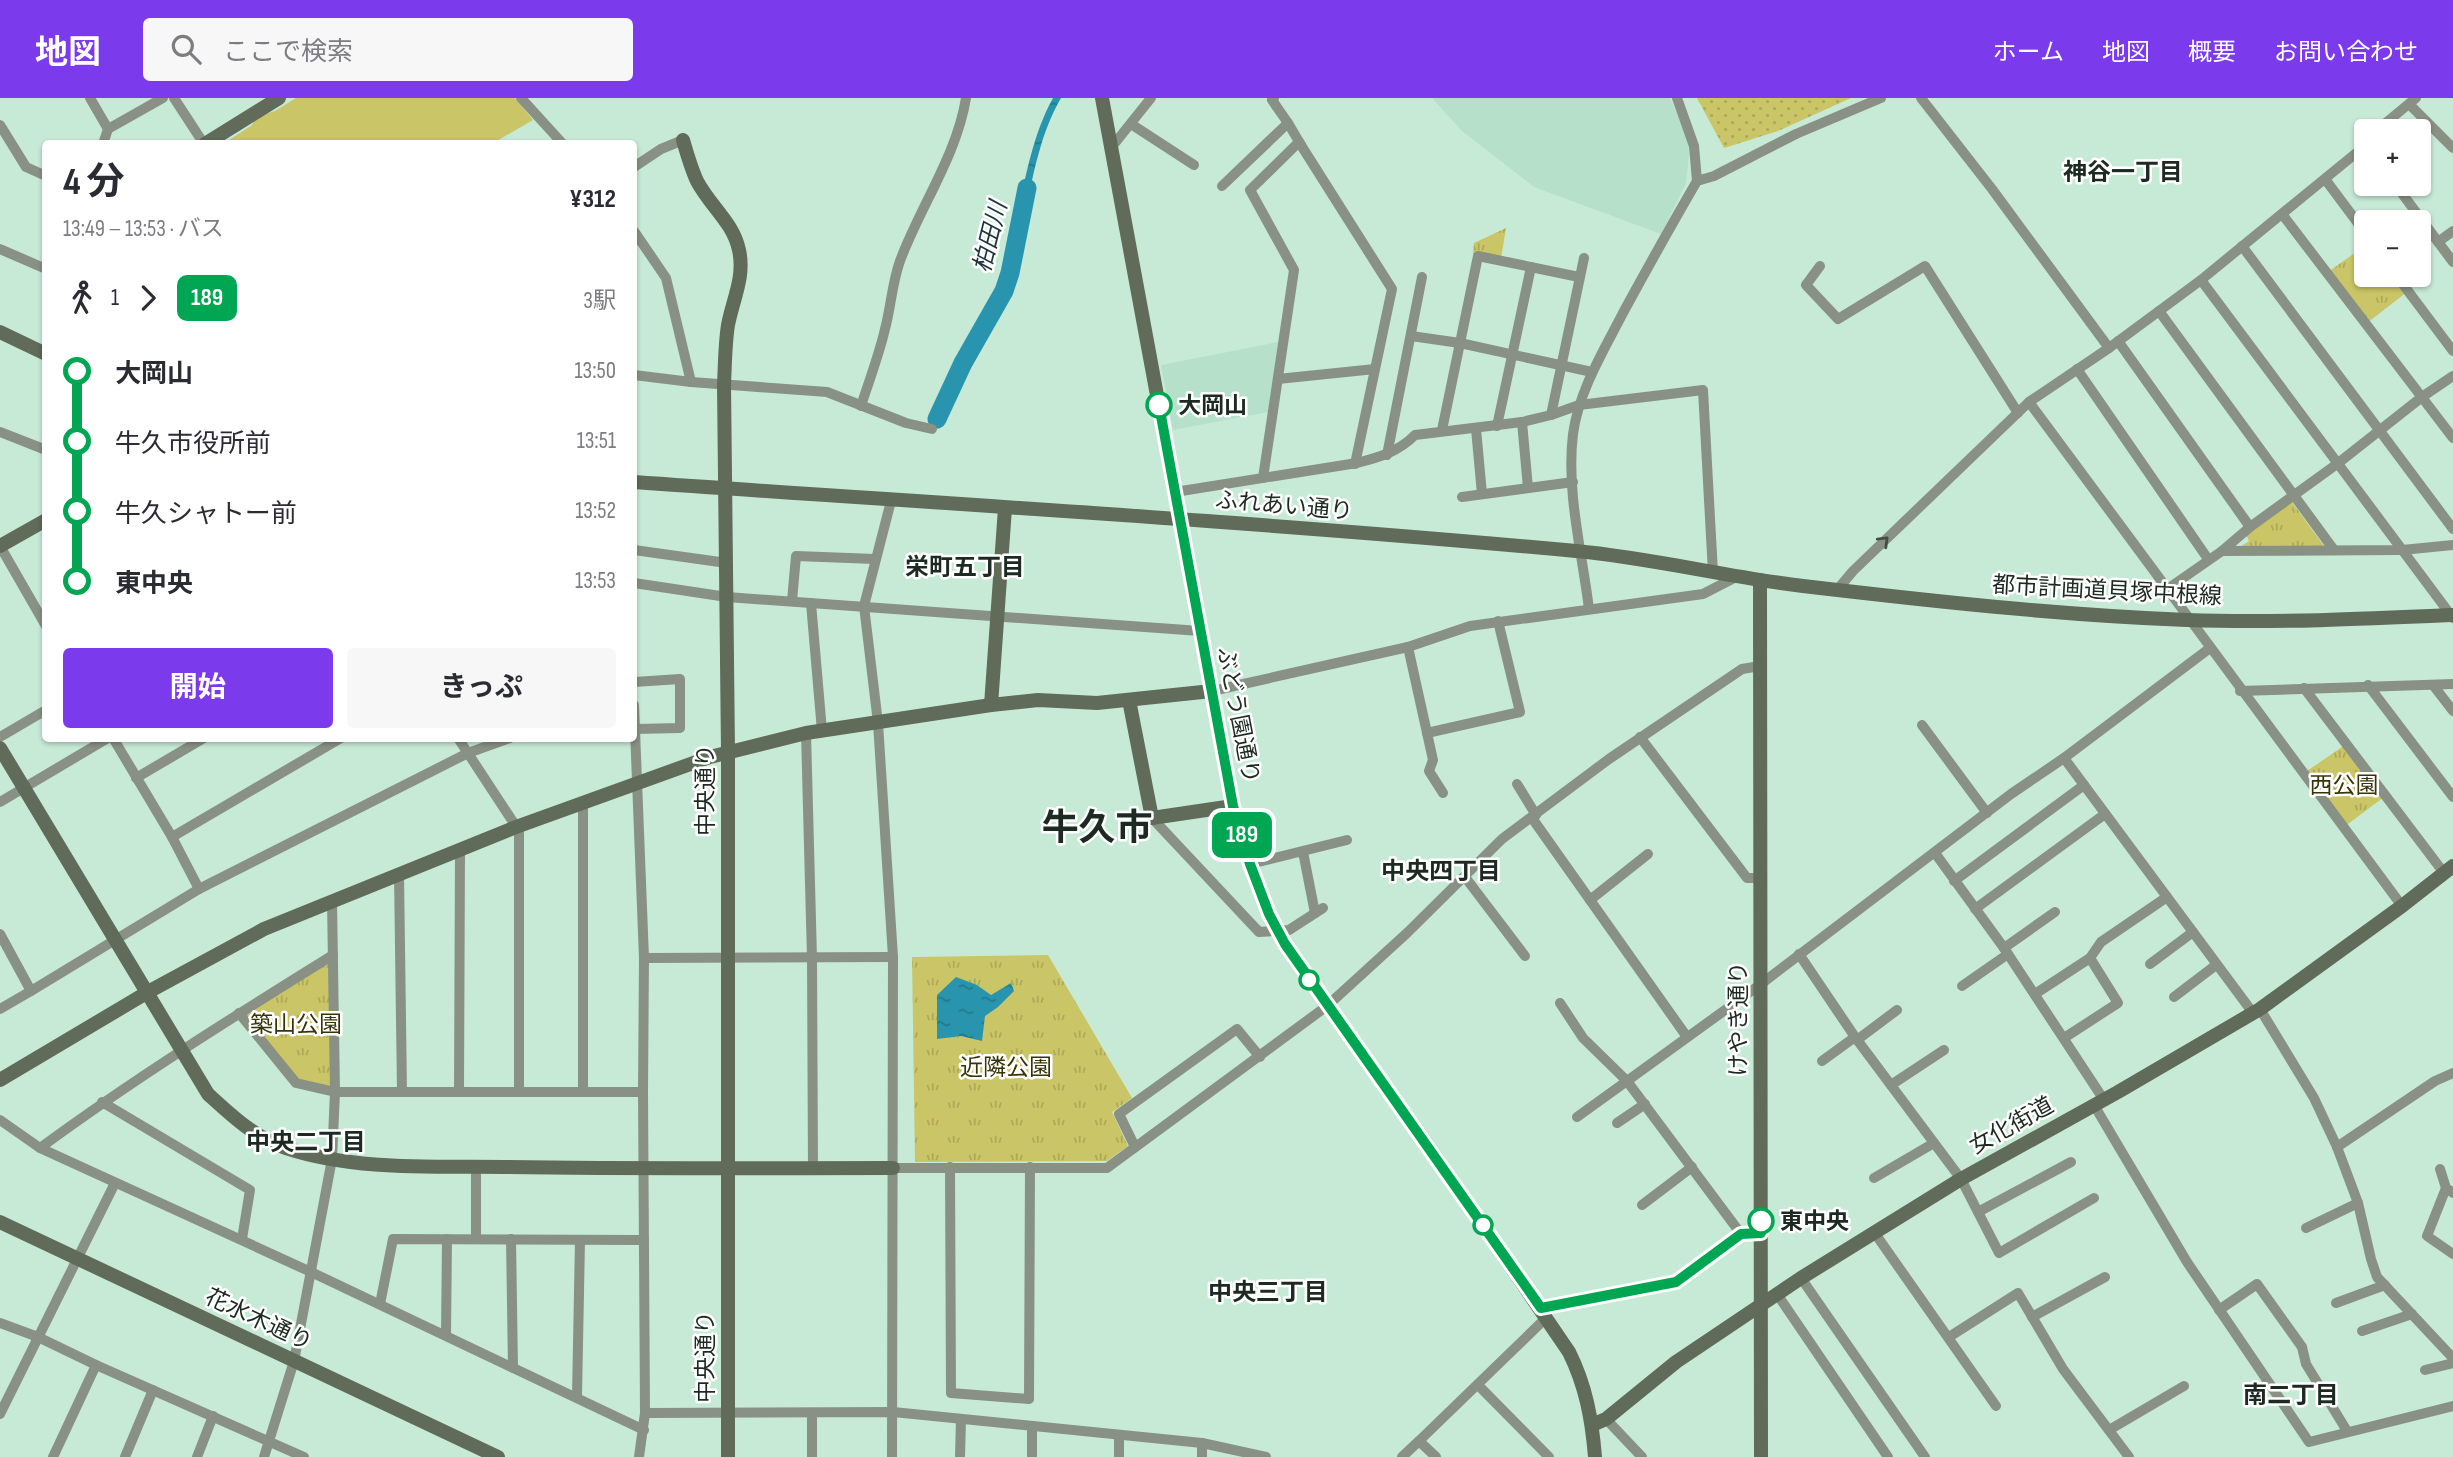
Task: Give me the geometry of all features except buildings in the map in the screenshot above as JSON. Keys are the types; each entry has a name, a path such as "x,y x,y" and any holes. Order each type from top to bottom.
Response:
{"street":[{"path":"90,98 108,129"},
{"path":"104,140 108,129 163,98"},
{"path":"174,98 201,140"},
{"path":"211,140 279,98"},
{"path":"522,98 559,140"},
{"path":"861,406 885,330 898,265 936,178 949,155 962,122 966,98"},
{"name":"ぶどう園通り","path":"1102,98 1233,806 1250,864 1278,932 1327,1006 1544,1313 1578,1370 1599,1422 1595,1457"},
{"path":"1111,148 1151,98"},
{"path":"1274,98 1272,100 1392,289 1355,464"},
{"path":"1589,609 1573,482 1573,434 1579,405 1592,372 1697,180 1694,146 1677,98"},
{"path":"1697,180 1714,176 1796,134 1881,98"},
{"path":"1921,98 2113,344 2250,527"},
{"path":"2390,119 2412,101 2453,148"},
{"path":"1222,186 1288,123"},
{"path":"1131,124 1194,165"},
{"path":"0,125 26,167 42,174"},
{"path":"637,165 661,149 683,140"},
{"name":"中央通り","path":"683,140 698,182 724,216 739,249 741,268 739,286 728,324 724,384 729,958 728,1457"},
{"path":"1263,478 1294,270 1250,190 1299,142 1301,145"},
{"path":"1837,590 1853,571 2029,402 2201,280 2354,155"},
{"path":"2325,179 2354,218"},
{"path":"2404,196 2453,262"},
{"path":"2282,214 2453,438"},
{"path":"2438,242 2453,231"},
{"path":"637,235 666,278 691,382"},
{"path":"2242,246 2453,529"},
{"path":"0,249 42,267"},
{"path":"1442,430 1478,256 1579,277"},
{"path":"1551,415 1584,258"},
{"path":"1820,266 1806,285 1838,319 1925,266 2018,413"},
{"path":"1497,426 1531,267"},
{"path":"1387,455 1422,277"},
{"path":"2201,280 2452,616"},
{"path":"2405,287 2453,351"},
{"path":"2159,311 2334,550"},
{"path":"0,332 42,352"},
{"path":"1411,336 1460,343 1592,372"},
{"path":"1278,379 1375,369"},
{"path":"2077,369 2208,559"},
{"path":"637,375 827,392 905,424 932,429"},
{"path":"2166,590 2222,551 2250,527 2453,376"},
{"path":"1175,492 1355,464 1387,455 1403,447 1415,435 1522,422 1579,405 1703,390 1713,572"},
{"path":"2029,402 2166,590 2191,620 2240,691 2402,906"},
{"path":"1522,422 1528,488"},
{"path":"1476,429 1482,495"},
{"path":"0,432 42,448"},
{"name":"ふれあい通り","path":"637,482 1180,520 1581,552 1760,580"},
{"path":"1462,497 1573,482"},
{"path":"891,501 864,606 878,723 893,957 892,1457"},
{"path":"991,705 1005,508"},
{"path":"42,522 0,546 42,613"},
{"path":"2222,551 2402,550 2453,545"},
{"path":"637,550 727,563"},
{"path":"792,601 796,555 875,559"},
{"path":"0,1080 148,992 264,929 516,827 728,751 806,733 991,705 1038,700 1097,703 1129,701 1212,691 1408,647 1470,626 1703,594 1736,576"},
{"name":"都市計画道貝塚中根線","path":"1760,580 2090,615 2191,620 2330,621 2452,616"},
{"name":"けやき通り","path":"1760,580 1761,1457"},
{"path":"637,583 727,597 1200,631"},
{"path":"811,603 822,731"},
{"path":"1427,733 1520,712 1498,621"},
{"path":"1408,647 1433,760 1429,771 1443,793"},
{"path":"1577,1116 1761,984 2210,648"},
{"path":"0,748 208,1094 243,1125 284,1147 331,1159 374,1165 1107,1168 1327,1006 1502,839 1609,758 1742,669 1760,667"},
{"path":"637,682 680,679 680,728 637,729"},
{"path":"2240,691 2453,684"},
{"path":"2368,685 2453,797"},
{"path":"2433,685 2453,711"},
{"path":"2304,688 2449,869"},
{"path":"1129,701 1152,818 1256,930 1263,933 1289,930 1319,911 1303,852"},
{"path":"0,737 42,711"},
{"path":"1922,725 1987,813"},
{"path":"806,733 812,958 813,1168"},
{"path":"1640,737 1747,878 1761,878"},
{"path":"0,802 23,786 103,742"},
{"path":"113,742 172,837 199,889"},
{"path":"136,778 197,742"},
{"path":"172,837 334,742"},
{"path":"461,742 519,831 519,1091"},
{"path":"0,1009 199,889 468,753 499,742"},
{"path":"635,742 644,958 645,1413 639,1457"},
{"path":"2064,758 2216,965 2256,1011 2314,1098 2337,1147 2358,1203 2377,1277 2453,1358"},
{"path":"1517,784 1534,817 1687,1037"},
{"path":"1954,881 2084,785"},
{"path":"583,802 583,1092"},
{"path":"1152,818 1233,806"},
{"path":"1975,909 2105,814"},
{"path":"1250,864 1347,840"},
{"path":"459,1092 460,849"},
{"path":"1590,900 1648,853"},
{"path":"1936,853 2064,1038 2162,1222 2309,1442 2453,1406"},
{"name":"女化街道","path":"1599,1422 1676,1362 1874,1232 1961,1179 2256,1011 2449,869"},
{"path":"399,874 402,1092"},
{"path":"1465,877 1525,956"},
{"path":"2035,995 2090,958 2101,942 2167,897"},
{"path":"264,1457 294,1360 331,1159 335,1092 332,900"},
{"path":"1962,986 2055,912"},
{"path":"2150,964 2193,932"},
{"path":"0,935 31,990"},
{"path":"1800,954 1856,1038 1961,1179 1999,1253 2094,1198"},
{"path":"40,1148 102,1102 333,955"},
{"path":"644,958 893,957"},
{"path":"2064,1038 2118,1003 2090,958"},
{"path":"2174,996 2216,965"},
{"path":"1560,1003 1583,1038 1627,1081 1741,1234"},
{"path":"1822,1061 1897,1010"},
{"path":"239,1013 296,1083 335,1092 643,1092"},
{"path":"1135,1147 1119,1114 1237,1029 1260,1057"},
{"path":"1891,1086 1944,1050"},
{"path":"2337,1147 2435,1081 2453,1073"},
{"path":"102,1102 250,1190 242,1239"},
{"path":"1617,1123 1645,1104"},
{"path":"0,1120 40,1148 242,1239 644,1430"},
{"path":"1874,1178 1934,1143"},
{"path":"1978,1212 2071,1162"},
{"path":"476,1167 476,1239"},
{"path":"950,1167 951,1393 1029,1399 1030,1167"},
{"path":"1642,1205 1692,1167"},
{"path":"2440,1169 2449,1190 2427,1236 2453,1254"},
{"path":"0,1414 115,1183"},
{"path":"2306,1228 2358,1203"},
{"name":"花水木通り","path":"0,1222 498,1457"},
{"path":"1874,1232 1996,1406"},
{"path":"1402,1457 1478,1385 1544,1313 1676,1282 1741,1234 1761,1233"},
{"path":"380,1304 393,1239 644,1240"},
{"path":"446,1335 447,1239"},
{"path":"511,1239 513,1368"},
{"path":"577,1397 580,1240"},
{"path":"2032,1317 2105,1277"},
{"path":"1801,1278 1925,1457"},
{"path":"2219,1310 2257,1283 2302,1347 2306,1364 2347,1431"},
{"path":"2336,1303 2385,1285"},
{"path":"1949,1337 2018,1293 2063,1369 2129,1457"},
{"path":"1777,1294 1888,1457"},
{"path":"2362,1331 2412,1314"},
{"path":"0,1323 38,1337 304,1457"},
{"path":"2425,1370 2453,1363"},
{"path":"54,1457 96,1365"},
{"path":"1478,1385 1549,1457"},
{"path":"2109,1430 2184,1386"},
{"path":"125,1457 153,1390"},
{"path":"645,1413 893,1412 1202,1443 1266,1457"},
{"path":"812,1413 812,1457"},
{"path":"197,1457 213,1416"},
{"path":"960,1457 961,1419"},
{"path":"1599,1422 1642,1457"},
{"path":"1032,1426 1032,1457"},
{"path":"1119,1434 1119,1457"},
{"path":"1419,1441 1436,1457"},
{"path":"1202,1443 1202,1457"}],"shaded area":[{"path":"1432,98 1670,98 1690,144 1686,183 1661,234 1534,187 1462,131"},
{"path":"1278,342 1268,412 1173,430 1161,365"}],"green space":[{"path":"296,98 515,98 533,120 498,140 229,140 252,125 256,117 275,111"},
{"path":"1697,98 1851,98 1778,131 1724,148"},
{"path":"1506,228 1501,259 1473,254 1474,243"},
{"path":"2354,254 2354,287 2403,287 2407,292 2367,323 2328,272"},
{"path":"2292,502 2324,546 2240,547 2249,541 2246,535"},
{"name":"西公園","path":"2345,745 2384,797 2344,827 2304,773"},
{"name":"築山公園","path":"333,955 335,1092 296,1083 239,1013"},
{"name":"近隣公園","path":"1048,955 1132,1098 1112,1112 1128,1146 1107,1161 915,1162 912,957"}],"water":[{"path":"1053,98 1061,98 1043,139 1025,214 1018,212 1028,168 1046,111"},
{"path":"956,977 977,985 991,995 1011,983 1014,991 985,1016 982,1041 961,1036 937,1039 937,995"}],"waterway":[{"name":"柏田川","path":"937,419 963,363 1004,291 1027,188"}],"bus line":[{"name":"189","path":"1159,405 1233,806 1250,864 1269,914 1285,944 1327,1006 1541,1308 1676,1282 1741,1234 1761,1233 1761,1221"}],"place":[{"name":"大岡山","path":"1159,405"},
{"name":"東中央","path":"1761,1221"}],"district":[{"name":"神谷一丁目","path":"2123,172"},
{"name":"栄町五丁目","path":"965,567"},
{"name":"牛久市","path":"1097,827"},
{"name":"中央四丁目","path":"1441,871"},
{"name":"中央二丁目","path":"306,1142"},
{"name":"中央三丁目","path":"1268,1292"},
{"name":"南二丁目","path":"2291,1395"}]}
